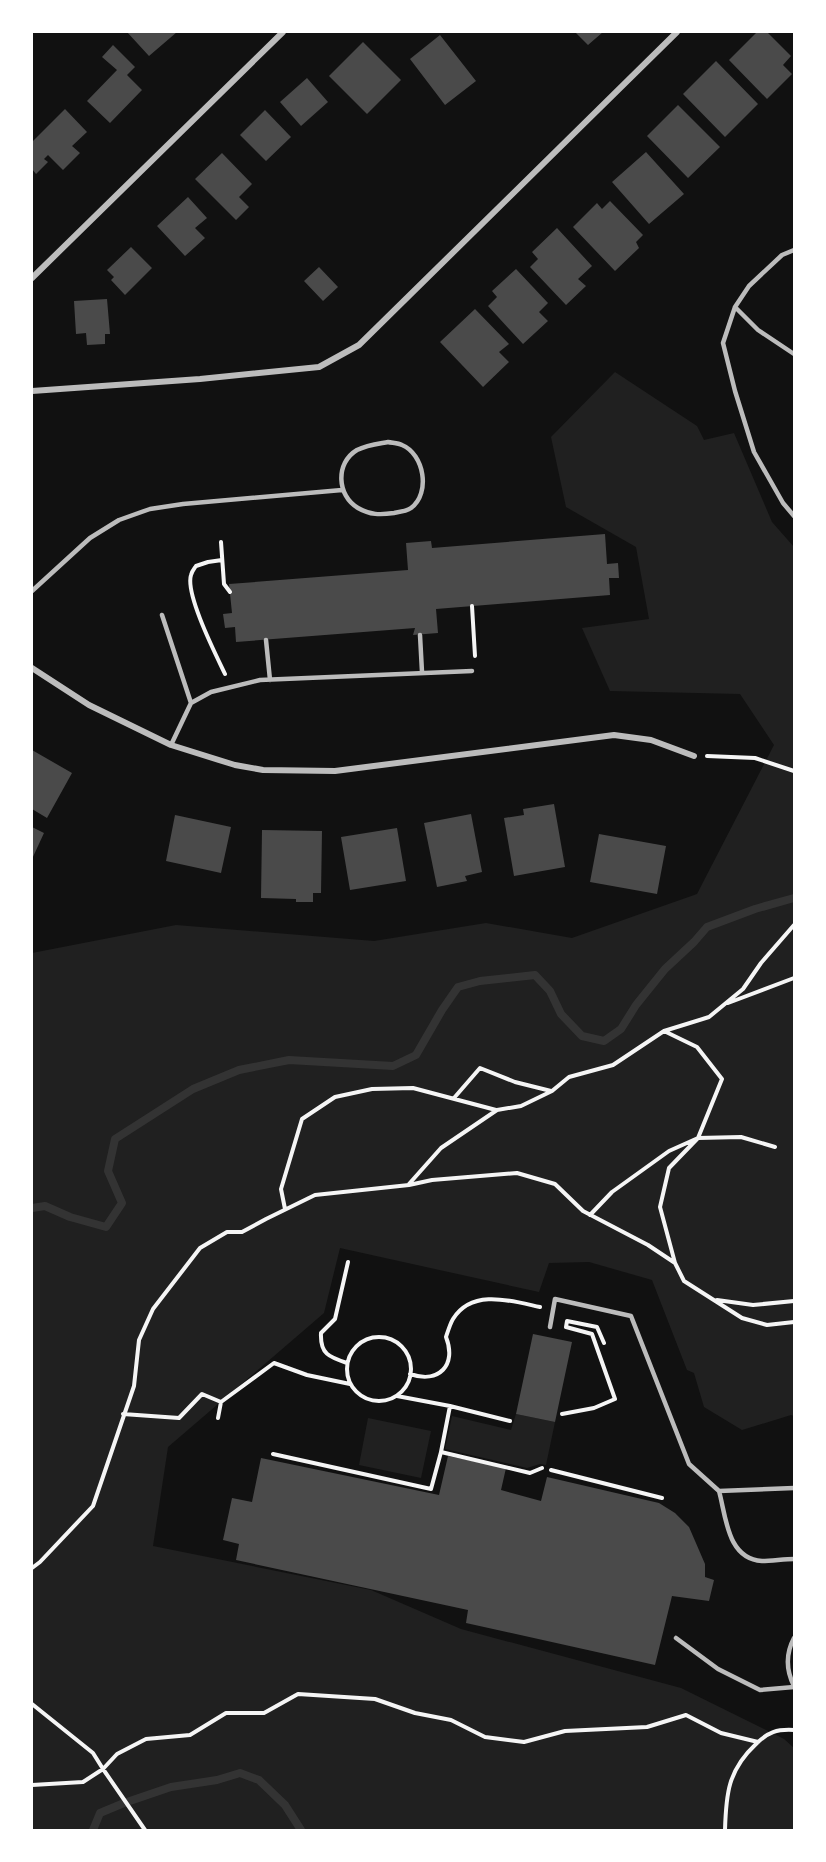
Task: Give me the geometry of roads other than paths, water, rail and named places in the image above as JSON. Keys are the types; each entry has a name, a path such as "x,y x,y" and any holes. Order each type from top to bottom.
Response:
{"street":[{"path":"32,278 283,32"},
{"path":"32,391 200,379 319,367 359,345 676,32"},
{"path":"32,668 89,705 171,745 235,765 264,770 335,771 614,735 651,740 694,756"}],"lane":[{"path":"795,250 782,255 748,286 735,307 723,343 754,452 783,503 795,516"},
{"path":"735,307 758,330 795,354"},
{"path":"388,442 402,445 415,455 422,470 423,489 417,502 409,510 382,515 368,514 350,503 342,490 342,475 346,463 354,452 366,446 388,442"},
{"path":"32,591 90,538 119,520 150,509 342,490"},
{"path":"162,615 191,704"},
{"path":"420,635 422,672"},
{"path":"266,640 270,680"},
{"path":"171,745 191,704 211,692 231,687 260,680 472,671"},
{"path":"550,1327 555,1299 631,1317 689,1464 719,1491 729,1535 734,1545 741,1553 761,1561 795,1559"},
{"path":"719,1491 795,1488"},
{"path":"676,1638 718,1669 760,1690 795,1687 788,1675 787,1661 789,1647 795,1638"}],"waterway":[{"path":"32,1208 45,1206 70,1217 106,1227 122,1203 108,1171 115,1139 193,1089 239,1070 289,1060 393,1066 416,1055 458,987 480,981 535,975 550,991 561,1014 582,1036 604,1041 621,1029 636,1005 665,969 707,927 755,909 794,898"},
{"path":"93,1830 100,1813 124,1803 171,1787 217,1780 240,1773 259,1780 285,1805 301,1830"}]}
